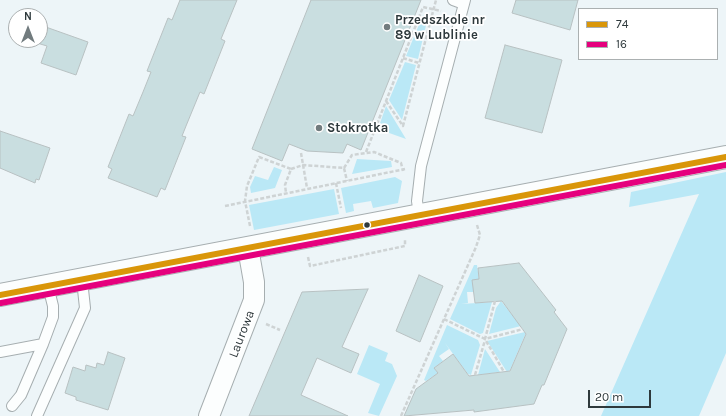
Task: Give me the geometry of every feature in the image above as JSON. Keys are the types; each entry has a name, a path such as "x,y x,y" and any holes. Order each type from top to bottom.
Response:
{"street":[{"path":"0,295 82,280 249,238 419,215 726,156"},
{"name":"Laurowa","path":"209,416 254,300 254,282 249,238"}],"lane":[{"path":"419,215 417,201 421,166 465,2 453,0"},
{"path":"37,416 85,308 82,280"},
{"path":"12,406 21,395 53,317 53,306 48,286"},
{"path":"0,352 43,344"}],"path":[{"path":"386,101 403,126 436,0"},
{"path":"366,152 423,7 461,16"},
{"path":"403,58 419,63"},
{"path":"346,181 344,168 352,155 366,152 374,152 394,159 401,163 402,169"},
{"path":"301,153 307,188"},
{"path":"249,238 245,201 247,186 259,157 291,169 303,165 344,168"},
{"path":"225,206 307,188 421,166"},
{"path":"286,193 285,185 291,169"},
{"path":"336,183 342,209"},
{"path":"401,416 480,235 476,220"},
{"path":"474,375 495,301"},
{"path":"444,319 485,339 504,372"},
{"path":"260,321 280,330"},
{"path":"485,339 523,329"}],"shaded area":[{"path":"423,15 428,17 418,59 406,56"},
{"path":"405,62 416,65 402,120 389,100"},
{"path":"386,106 406,139 378,129"},
{"path":"357,159 391,161 392,167 352,174"},
{"path":"274,167 282,170 275,188 251,193 250,187 255,176 268,180"},
{"path":"726,172 726,353 699,416 601,416 699,194 629,207 631,192"},
{"path":"395,177 402,181 398,203 373,208 371,201 353,204 354,211 346,213 341,188"},
{"path":"334,189 339,214 254,230 249,205"},
{"path":"474,265 477,265 479,279 474,292 467,292 468,303 461,304 492,302 483,333 480,334 450,319"},
{"path":"501,301 521,326 489,334 496,308"},
{"path":"447,325 478,340 480,345 471,375 468,374 445,343 449,349 439,356 443,361 434,368 438,373 426,381 424,380"},
{"path":"525,332 510,370 507,372 487,341"},
{"path":"369,345 388,353 385,361 392,364 397,376 379,416 368,413 380,384 357,374"},
{"path":"485,349 500,372 478,375"}],"building":[{"path":"180,0 237,0 221,39 225,41 204,94 200,92 182,136 186,137 165,190 161,188 157,197 108,178 112,169 108,167 129,114 133,116 143,92 151,72 147,71 168,18 172,20"},
{"path":"311,0 421,0 361,150 347,144 343,153 307,151 289,144 282,161 252,149"},
{"path":"516,0 578,0 570,30 512,13"},
{"path":"48,28 88,42 76,75 41,63 46,48 48,48"},
{"path":"505,45 562,60 542,133 485,118"},
{"path":"0,131 50,148 39,180 36,179 35,183 0,168"},
{"path":"519,263 556,310 554,312 567,329 544,385 542,385 534,404 474,412 474,410 404,416 416,389 438,373 434,368 453,354 469,376 510,371 526,334 502,301 475,303 472,280 479,279 478,268"},
{"path":"419,275 443,286 420,342 396,331"},
{"path":"368,289 342,347 359,354 351,373 317,358 301,395 348,416 249,416 302,292"},
{"path":"108,352 125,358 108,410 76,400 76,397 65,393 73,367 85,371 86,365 96,368 97,363 104,365"}],"transit line":[{"name":"74","path":"0,295 726,157"},
{"name":"16","path":"1,303 726,165"}],"place":[{"name":"Przedszkole nr 89 w Lublinie","path":"387,27"},
{"name":"Stokrotka","path":"319,128"}]}
